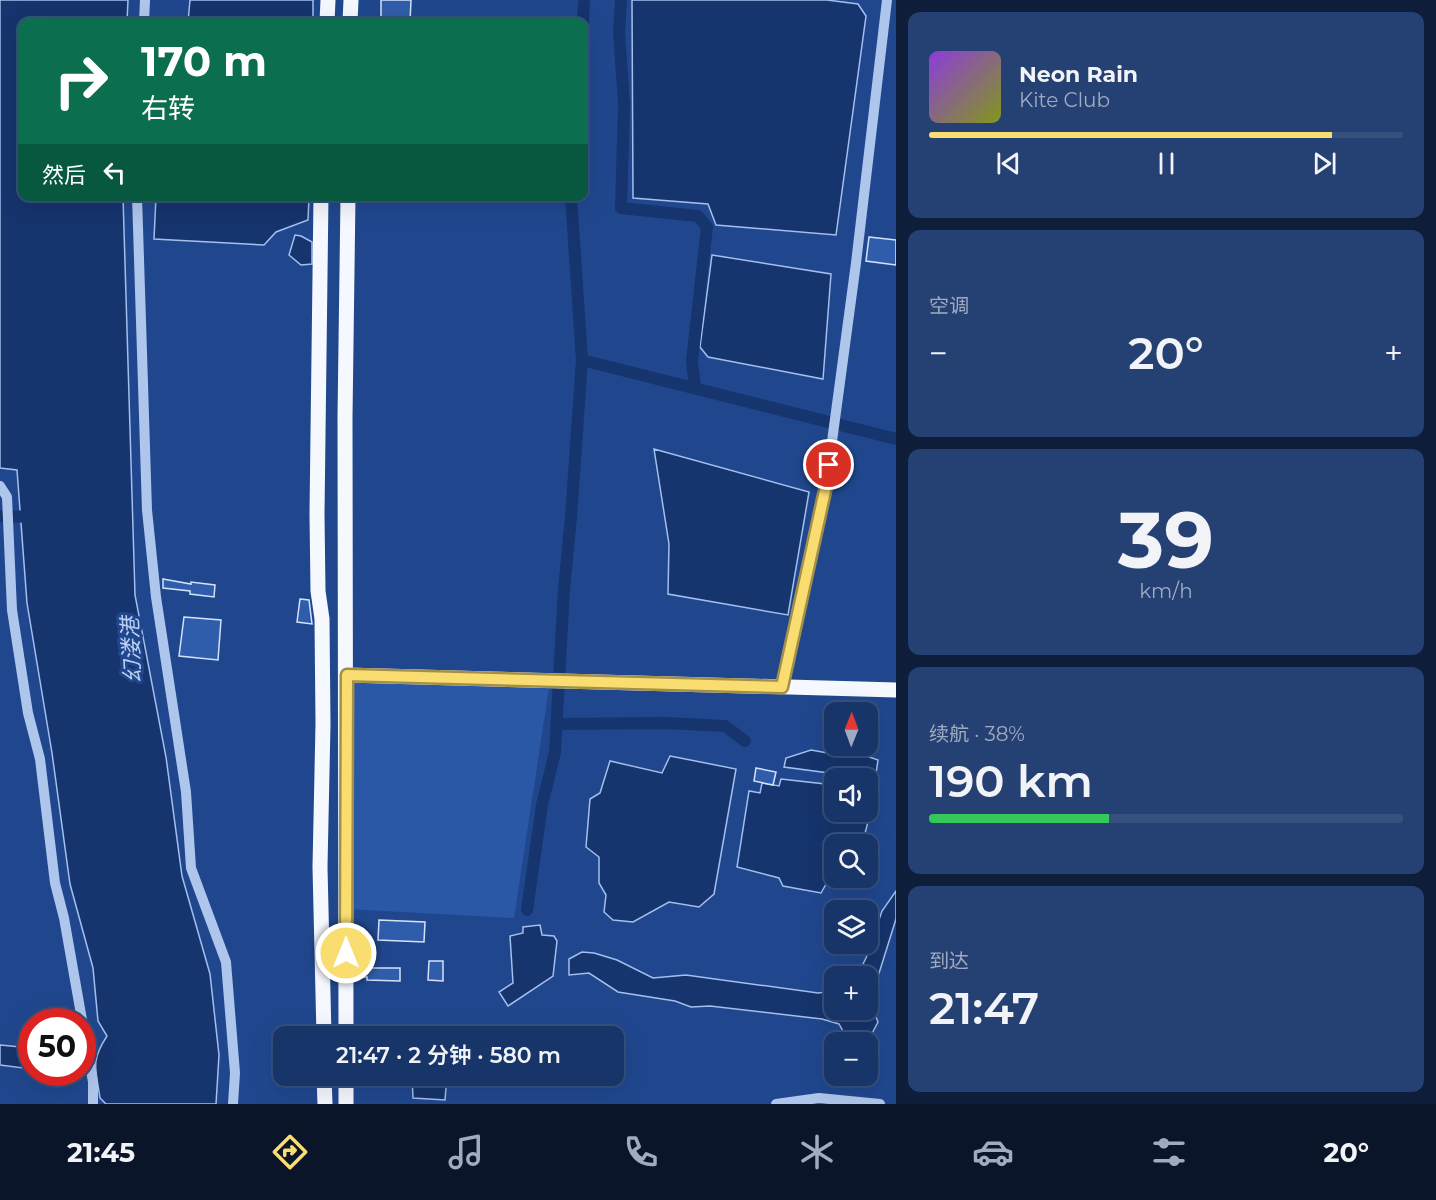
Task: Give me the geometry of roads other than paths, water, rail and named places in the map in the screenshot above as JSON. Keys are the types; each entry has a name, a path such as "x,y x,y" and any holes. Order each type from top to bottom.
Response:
{"main road":[{"path":"327,18 328,0"},
{"path":"350,18 351,0"},
{"path":"321,201 317,514 318,591 322,619 320,867 324,1026"},
{"path":"346,1026 345,417 348,201"},
{"path":"322,619 346,619"},
{"path":"347,675 896,690"},
{"path":"324,1086 325,1104"},
{"path":"346,1086 346,1104"}],"street":[{"path":"144,18 145,0"},
{"path":"782,687 826,486 856,263 887,0"},
{"path":"137,201 147,510 156,597 186,792 191,868 226,962 235,1073 233,1104"},
{"path":"0,486 7,497 12,610 28,713 40,759 55,883 64,918 91,1071 93,1104"},
{"path":"776,1104 819,1098 880,1104"}],"water":[{"name":"幻溇港","path":"0,0 128,0 127,18 18,18 18,201 123,201 135,595 166,757 182,876 210,974 219,1055 216,1104 106,1104 100,1098 96,1059 107,1036 98,1021 93,968 70,884 52,753 27,603 17,470 0,468"},
{"path":"190,0 313,0 313,18 188,18"},
{"path":"632,0 827,0 858,4 866,16 836,235 716,225 708,204 633,198"},
{"path":"156,201 309,201 308,220 276,232 264,245 154,239"},
{"path":"295,235 312,242 312,264 301,265 289,255"},
{"path":"712,255 831,274 823,379 708,357 700,347"},
{"path":"654,449 809,492 788,615 668,594 669,544"},
{"path":"811,750 824,752 824,756 866,756 878,760 877,768 824,768 824,772 784,767 786,758"},
{"path":"670,756 736,769 714,894 699,907 669,902 633,922 613,920 604,912 606,895 599,883 599,857 586,847 590,799 600,793 610,761 662,773"},
{"path":"781,779 824,784 824,822 868,822 865,834 824,834 824,888 821,893 783,886 779,878 737,867 749,791 760,793 762,783 779,786"},
{"path":"896,891 896,919 878,976 878,966 862,966 867,954 878,954 878,923 882,911"},
{"path":"540,925 542,935 554,936 557,941 553,976 508,1006 499,992 513,983 510,936 523,933 523,927"},
{"path":"582,952 594,953 617,960 653,978 686,975 824,992 824,1020 710,1006 691,1007 675,1001 618,992 589,973 569,975 569,959"},
{"path":"825,1020 877,1020 878,1022 873,1032 843,1032 839,1024"},
{"path":"0,1045 18,1047 18,1067 0,1065"},
{"path":"412,1086 446,1086 445,1100 413,1098"}],"waterway":[{"path":"583,18 584,0"},
{"path":"621,0 619,32 624,104 621,208 698,216 707,227 692,361 695,387"},
{"path":"527,910 542,805 555,752 564,589 582,360 571,201"},
{"path":"582,360 896,439"},
{"path":"0,516 35,517"},
{"path":"556,724 664,723 725,726 745,741"}]}
